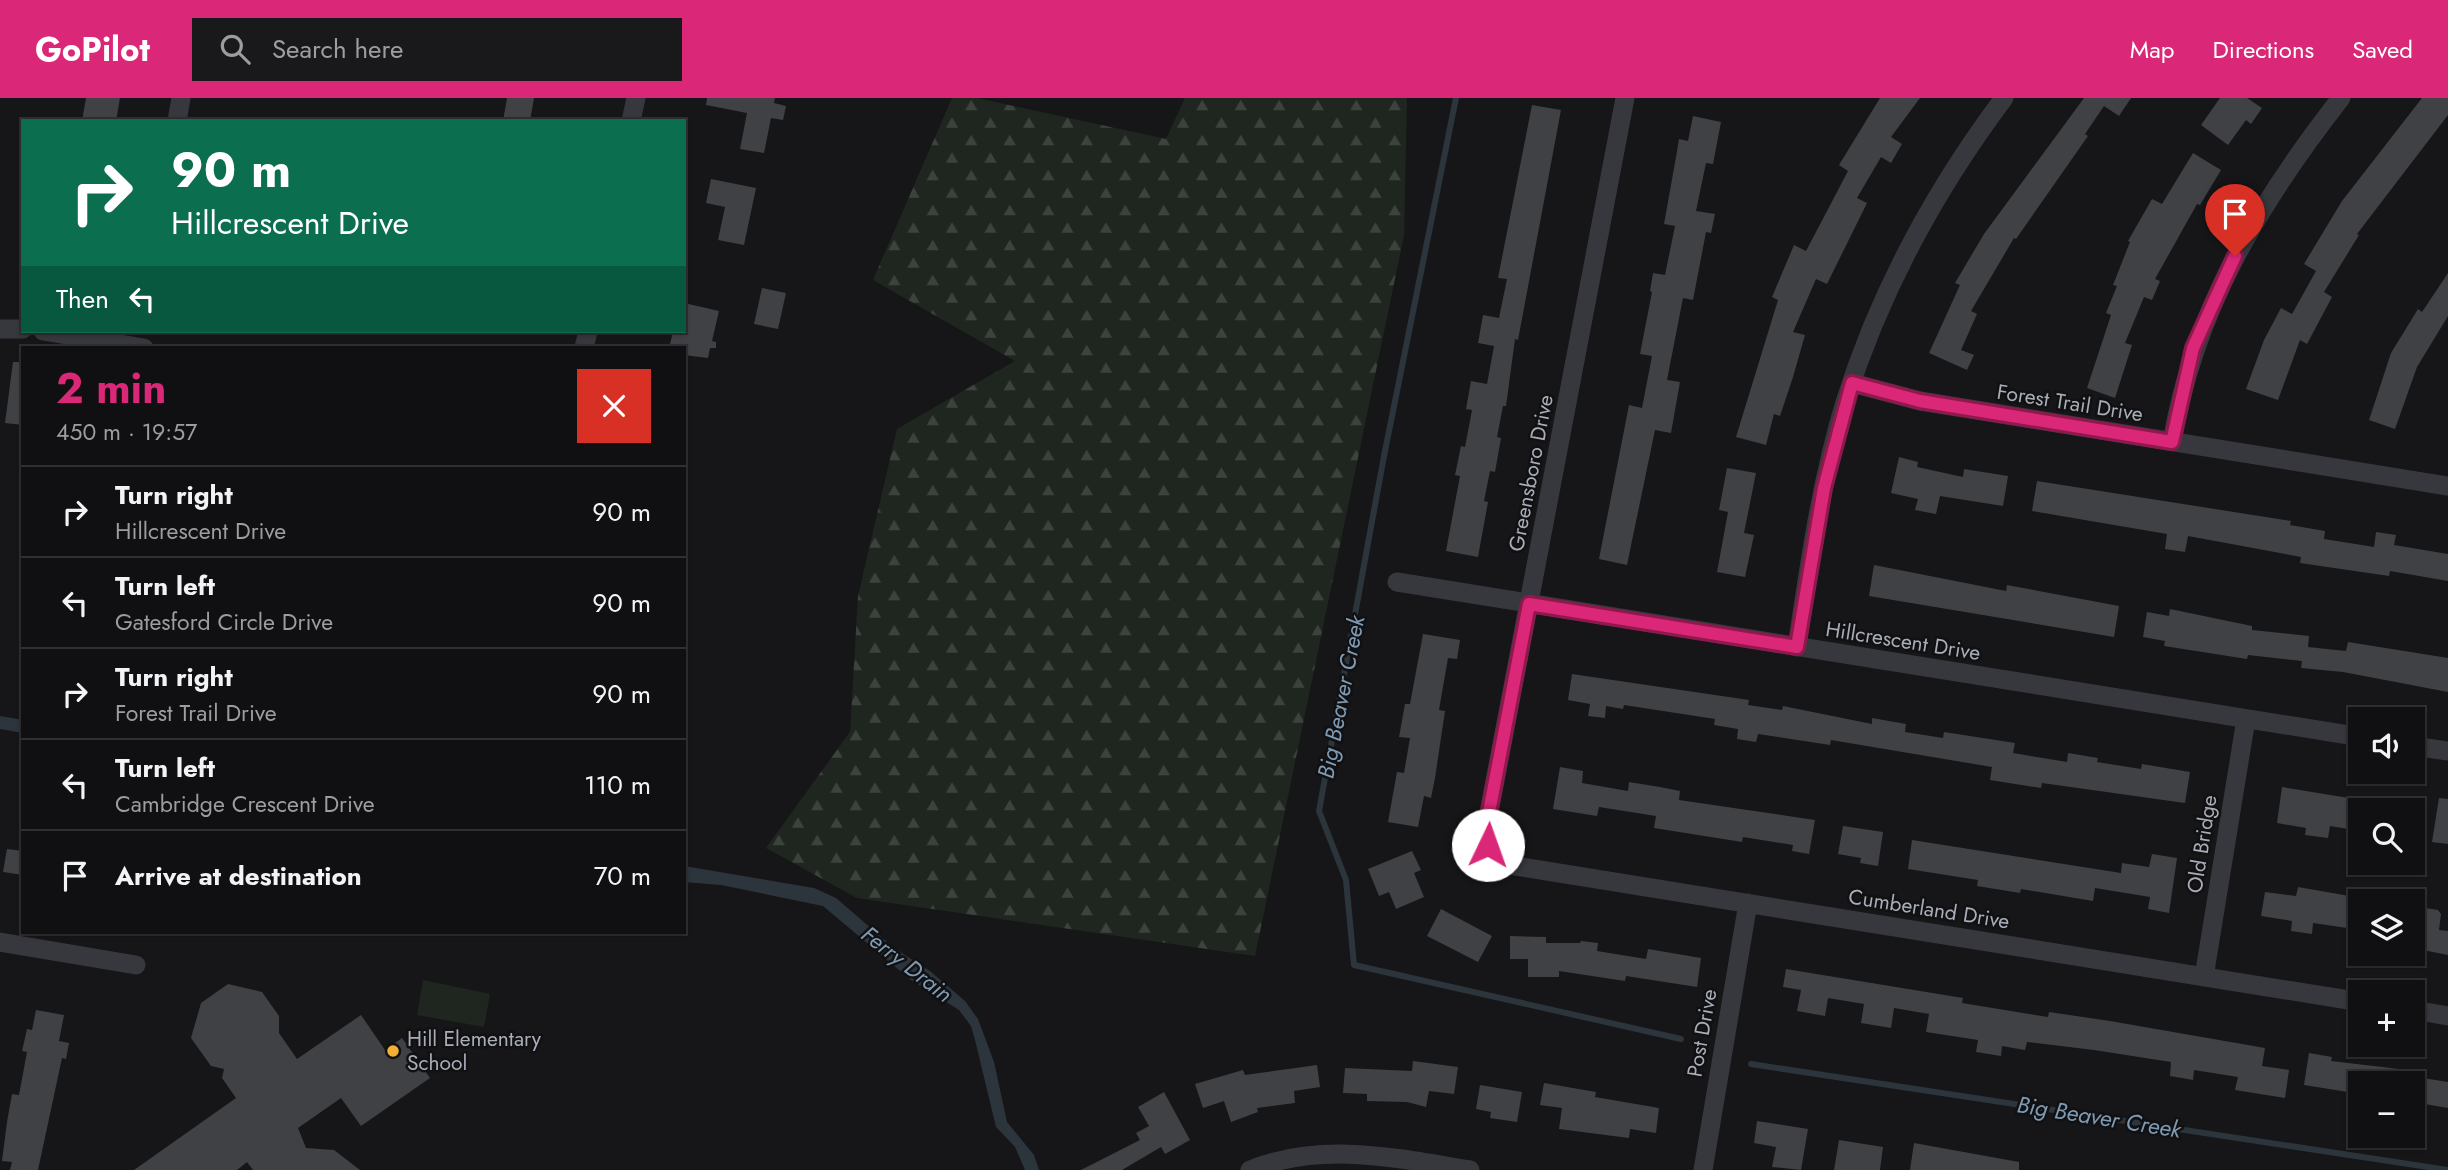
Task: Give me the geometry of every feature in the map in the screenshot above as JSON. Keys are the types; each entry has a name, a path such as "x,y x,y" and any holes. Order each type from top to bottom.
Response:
{"street":[{"path":"177,119 181,98"},
{"path":"631,119 636,98"},
{"name":"Greensboro Drive","path":"1493,855 1486,828 1625,98"},
{"path":"1797,647 1824,488 1852,383 1885,296 1910,246 1947,182 2004,98"},
{"path":"2172,442 2186,372 2220,286 2265,205 2341,98"},
{"path":"0,330 21,329"},
{"path":"60,333 136,342"},
{"name":"Forest Trail Drive","path":"1852,383 1920,401 2172,442 2447,481"},
{"name":"Hillcrescent Drive","path":"1397,582 2348,735"},
{"name":"Old Bridge","path":"2204,977 2246,719"},
{"path":"2425,748 2448,751"},
{"name":"Cumberland Drive","path":"1493,855 1509,864 2348,1000"},
{"name":"Post Drive","path":"1703,1170 1748,903"},
{"path":"0,942 136,965"},
{"path":"2425,1012 2448,1016"},
{"path":"1250,1170 1296,1157 1351,1153 1470,1170"}],"green space":[{"path":"952,98 977,98 1166,139 1185,98 1407,98 1404,235 1255,956 857,898 766,848 850,732 858,596 897,429 1015,361 873,280"},
{"path":"423,980 490,994 484,1027 417,1015"}],"water":[{"path":"0,716 21,720 21,733 0,729"},
{"name":"Ferry Drain","path":"686,866 814,888 836,898 894,948 930,971 965,1001 978,1019 994,1062 1007,1122 1034,1155 1039,1170 1025,1170 1015,1147 996,1127 971,1026 959,1010 911,980 823,906 721,885 686,882"}],"building":[{"path":"86,98 120,98 116,119 82,119"},
{"path":"507,98 534,98 530,119 503,119"},
{"path":"707,98 775,98 774,103 786,106 783,120 771,118 764,153 740,149 747,113 706,105"},
{"path":"1880,98 1920,98 1891,137 1902,144 1891,163 1881,157 1857,198 1867,203 1827,284 1816,279 1793,332 1805,335 1780,416 1774,414 1766,445 1736,437 1778,300 1772,297 1794,245 1806,251 1848,171 1839,165"},
{"path":"2084,98 2131,98 2119,116 2104,106 2085,134 2088,136 2016,239 2014,238 1971,311 1977,314 1961,350 1974,355 1967,370 1929,353 1960,285 1955,283 1984,234"},
{"path":"2220,98 2247,98 2262,108 2251,124 2246,120 2228,145 2201,125"},
{"path":"2422,98 2448,98 2448,115 2357,234 2359,235 2324,292 2332,297 2307,344 2300,340 2278,400 2246,389 2264,340 2281,308 2292,314 2316,271 2304,264 2342,201"},
{"path":"1532,105 1561,110 1518,340 1515,339 1506,406 1503,406 1497,437 1501,438 1495,472 1490,471 1484,501 1488,502 1478,557 1446,551 1460,476 1455,475 1461,446 1465,447 1472,410 1466,409 1471,381 1487,384 1494,346 1478,343 1483,315 1499,318 1507,279 1498,278"},
{"path":"1693,116 1721,122 1713,164 1706,163 1696,211 1715,214 1711,233 1706,232 1693,300 1683,298 1667,380 1680,382 1671,433 1655,430 1627,565 1599,559 1629,405 1642,408 1652,356 1640,354 1653,273 1665,275 1675,226 1664,224 1679,139 1688,141"},
{"path":"2193,153 2221,170 2200,205 2197,204 2155,279 2160,281 2152,300 2144,297 2125,343 2132,345 2115,398 2087,388 2111,315 2106,313 2117,286 2113,285 2130,242 2128,241 2152,199 2162,204"},
{"path":"711,179 756,188 744,245 718,240 725,207 706,203"},
{"path":"2448,273 2448,316 2417,367 2395,429 2369,420 2391,353 2418,309 2422,312"},
{"path":"762,288 786,293 778,329 754,324"},
{"path":"686,303 719,311 712,341 716,342 716,348 710,348 708,358 686,355 686,346 670,346 673,333 684,335"},
{"path":"13,362 21,362 21,425 5,423"},
{"path":"1899,457 1918,462 1917,467 1963,477 1964,469 2008,476 2003,506 1940,496 1936,514 1915,510 1918,499 1891,493"},
{"path":"1727,468 1756,473 1744,533 1754,535 1745,577 1717,572 1728,512 1719,510"},
{"path":"2037,481 2291,521 2290,525 2325,531 2324,539 2374,547 2376,532 2396,535 2394,545 2448,554 2448,581 2390,571 2389,576 2300,563 2301,557 2188,536 2185,552 2165,549 2167,534 2032,511"},
{"path":"1874,565 2006,591 2007,585 2119,606 2114,637 1869,596"},
{"path":"2170,609 2252,626 2252,630 2309,636 2308,647 2346,651 2348,642 2448,658 2448,692 2343,672 2301,668 2302,661 2248,655 2247,659 2164,646 2165,641 2143,637 2147,612 2169,616"},
{"path":"1423,634 1460,640 1457,659 1448,658 1439,710 1445,711 1435,778 1431,798 1424,796 1418,827 1388,822 1397,772 1404,773 1410,738 1399,737 1405,704 1410,704"},
{"path":"1572,674 1749,700 1748,705 1782,710 1783,706 1872,724 1872,718 1906,724 1905,732 1943,738 1944,732 2015,743 2013,753 2067,762 2068,753 2098,758 2097,762 2141,769 2142,764 2190,772 2185,803 2042,783 2041,788 1990,780 1992,767 1831,740 1830,745 1758,734 1756,742 1737,739 1738,729 1714,725 1715,719 1624,705 1623,709 1606,706 1605,718 1588,716 1590,704 1568,700"},
{"path":"1560,767 1583,771 1582,783 1628,791 1629,782 1680,791 1679,800 1815,820 1809,854 1792,851 1793,845 1743,837 1742,842 1654,828 1656,816 1599,807 1597,816 1553,809"},
{"path":"2282,787 2349,798 2348,829 2330,826 2328,838 2305,835 2306,828 2277,823"},
{"path":"2439,798 2448,799 2448,844 2432,842"},
{"path":"1843,826 1883,832 1878,866 1860,863 1861,858 1838,854"},
{"path":"1912,840 2121,873 2122,863 2149,867 2152,854 2177,858 2169,913 2148,909 2150,897 2095,888 2093,901 2021,889 2020,893 1977,886 1978,880 1908,869"},
{"path":"7,849 21,851 21,875 3,872"},
{"path":"1412,851 1421,870 1414,873 1424,897 1396,909 1389,892 1379,896 1368,869"},
{"path":"2298,887 2348,896 2348,928 2313,923 2312,934 2291,931 2292,921 2261,916 2265,892 2296,896"},
{"path":"2425,908 2438,910 2441,914 2439,930 2448,931 2448,955 2425,950"},
{"path":"1441,909 1492,936 1478,962 1427,936"},
{"path":"1510,936 1546,937 1546,943 1598,943 1597,951 1646,959 1648,949 1701,958 1697,987 1626,976 1625,981 1559,971 1559,977 1528,977 1528,959 1510,959"},
{"path":"1786,969 1963,998 1962,1003 2048,1017 2049,1012 2110,1021 2265,1048 2262,1066 2289,1070 2285,1098 2235,1090 2238,1077 2194,1070 2193,1080 2170,1076 2171,1062 2094,1050 2027,1042 2025,1050 2002,1046 2001,1056 1976,1052 1978,1040 1926,1032 1929,1014 1894,1008 1891,1028 1861,1023 1864,1004 1828,998 1825,1016 1797,1011 1801,990 1783,987"},
{"path":"228,984 262,992 279,1016 279,1033 297,1059 361,1015 385,1050 402,1038 430,1078 361,1126 341,1098 298,1128 306,1148 334,1150 360,1170 253,1170 247,1162 237,1170 134,1170 236,1098 222,1078 224,1069 211,1066 191,1038 201,1003"},
{"path":"36,1010 64,1015 59,1041 69,1043 66,1059 62,1058 38,1170 10,1170 12,1162 2,1161 7,1122 12,1094 19,1095 27,1052 22,1051 27,1029 32,1030"},
{"path":"2309,1053 2332,1057 2331,1061 2399,1069 2348,1071 2348,1092 2304,1085"},
{"path":"1413,1061 1458,1067 1454,1094 1429,1091 1426,1107 1407,1102 1367,1101 1367,1094 1343,1093 1345,1068 1412,1071"},
{"path":"1317,1065 1320,1087 1294,1091 1295,1103 1257,1108 1258,1112 1231,1122 1224,1101 1203,1108 1195,1084 1243,1070 1245,1075"},
{"path":"2425,1078 2448,1082 2448,1108 2425,1104"},
{"path":"1544,1083 1596,1092 1595,1097 1659,1108 1656,1133 1630,1129 1629,1138 1559,1129 1562,1108 1540,1105"},
{"path":"1480,1085 1522,1092 1517,1122 1490,1118 1491,1112 1476,1109"},
{"path":"1164,1092 1190,1140 1165,1154 1161,1147 1122,1170 1081,1170 1140,1140 1136,1133 1149,1126 1138,1107"},
{"path":"1757,1121 1808,1129 1801,1170 1772,1167 1776,1147 1754,1143"},
{"path":"1839,1140 1883,1147 1880,1170 1834,1170"},
{"path":"1914,1143 2019,1162 2019,1170 1910,1170"}],"waterway":[{"name":"Big Beaver Creek","path":"1456,98 1384,456 1319,811 1346,880 1354,965 1681,1039"},
{"name":"Big Beaver Creek","path":"1751,1064 2448,1170"}],"place":[{"name":"Hill Elementary School","path":"393,1051"}],"route":[{"path":"1488,845 1486,828 1529,604 1797,647 1824,488 1852,383 1920,401 2172,442 2193,348 2235,256"}]}
